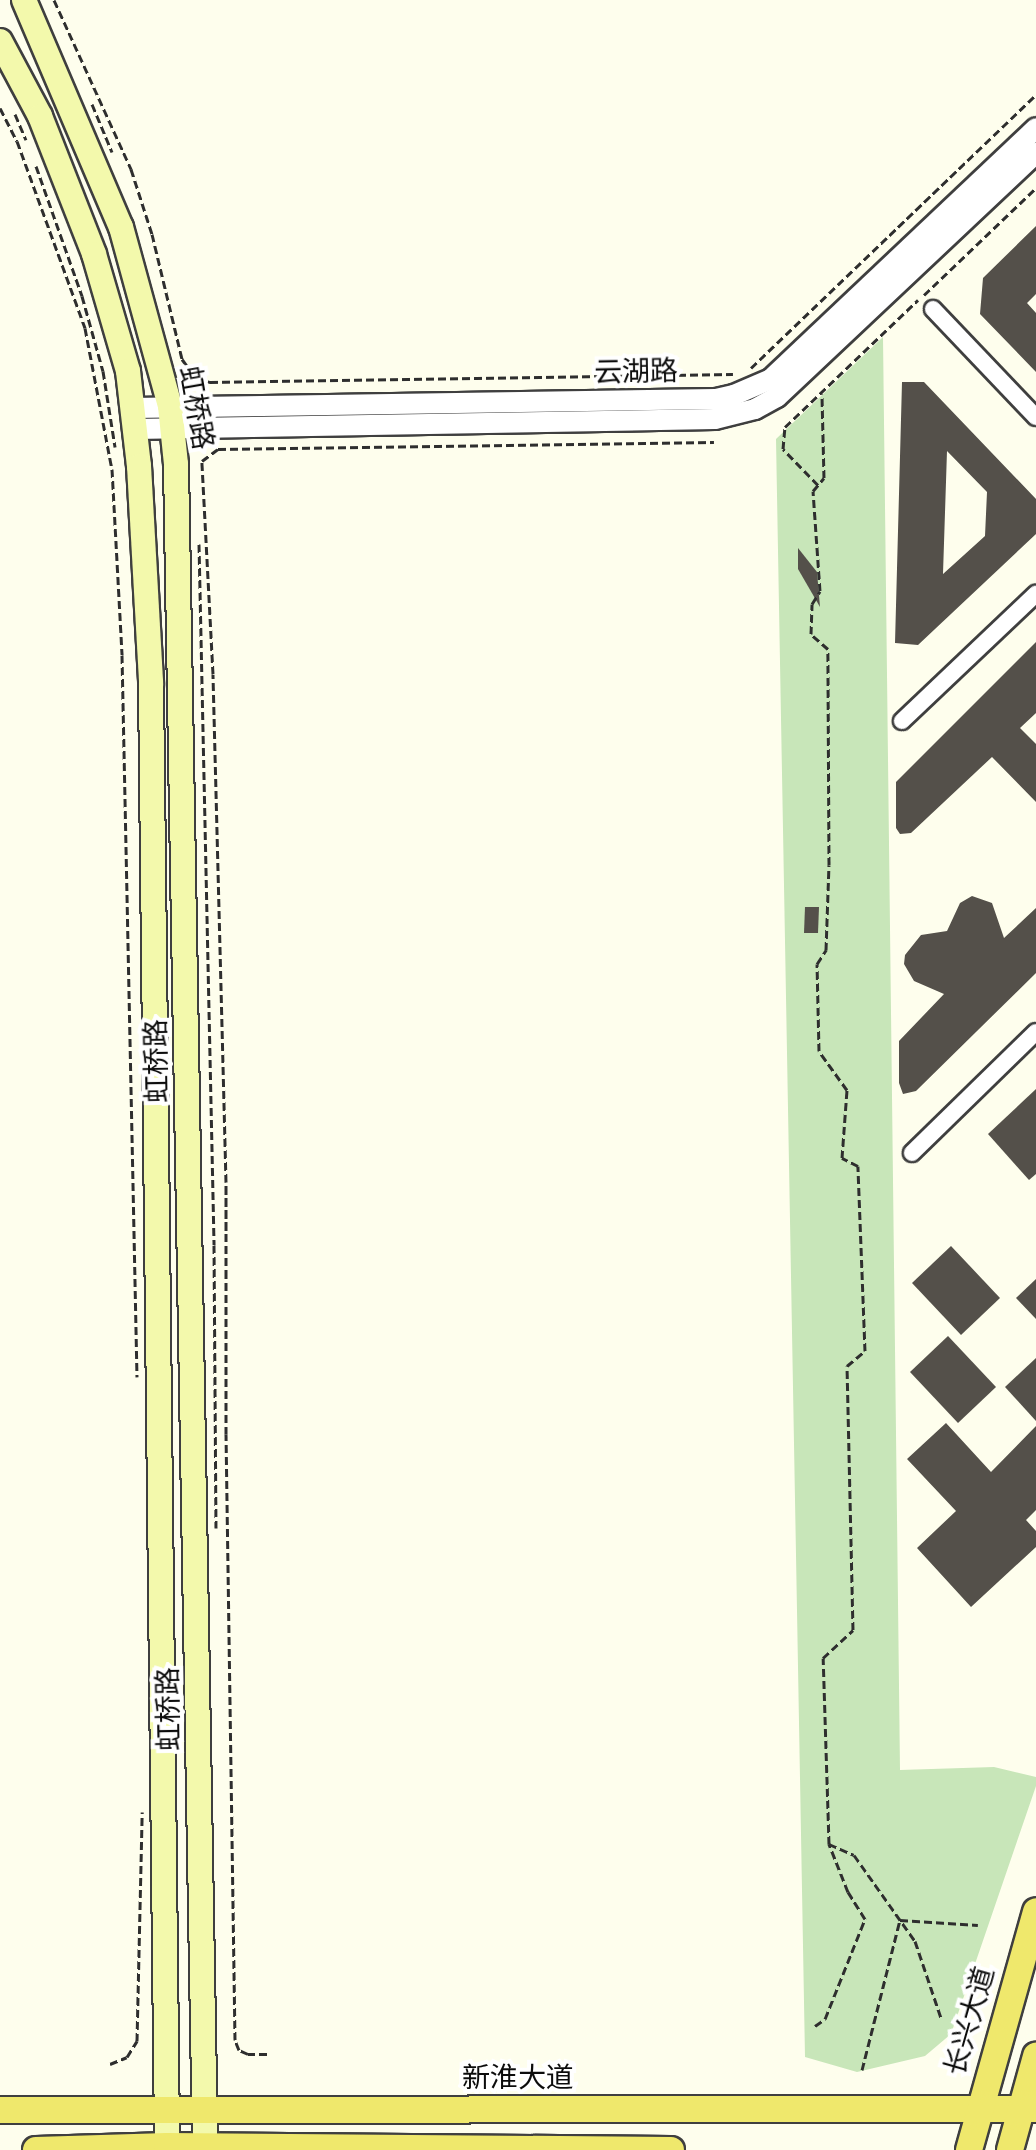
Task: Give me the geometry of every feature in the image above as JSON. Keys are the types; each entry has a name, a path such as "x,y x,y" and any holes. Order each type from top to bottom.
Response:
{"main road":[{"name":"虹桥路","path":"24,0 121,227 171,417 177,519 205,2147"},
{"name":"虹桥路","path":"0,41 40,116 94,254 128,371 143,524 151,683 167,2146"},
{"path":"108,304 117,314 127,315 139,295"},
{"path":"143,524 177,519"},
{"name":"长兴大道","path":"969,2150 1036,1911"},
{"path":"165,1985 204,1984"},
{"path":"1021,2150 1008,2150 1028,2109 1036,2056"},
{"name":"新淮大道","path":"0,2110 1028,2109"},
{"path":"36,2150 167,2146 671,2150"}],"street":[{"name":"云湖路","path":"134,418 716,399 742,392 771,379 1036,128"},
{"name":"云湖路","path":"171,417 715,419 755,409 777,397 1036,153"},
{"path":"933,309 1036,417"},
{"path":"902,721 1036,594"},
{"path":"912,1153 1036,1032"}],"path":[{"path":"54,0 131,169 152,234 182,359 196,378 210,382 729,376 750,369 1036,95"},
{"path":"0,108 17,141 85,328 112,469 122,655 137,1386"},
{"path":"12,109 31,150"},
{"path":"36,164 82,296 103,371 119,471"},
{"path":"818,485 783,449 785,427 1036,188"},
{"path":"815,2026 825,2019 865,1919 848,1892 829,1844 823,1658 853,1630 847,1366 865,1351 858,1166 842,1158 847,1090 819,1051 817,964 826,950 828,649 811,634 812,604 820,591 813,491 824,478 822,394"},
{"path":"267,2054 248,2054 239,2050 235,2040 226,1434 226,1182 213,674 202,461 218,449 714,442"},
{"path":"147,1943 148,1805"},
{"path":"110,2064 127,2057 137,2041 142,1806"},
{"path":"829,1844 854,1855 915,1941 941,2018"},
{"path":"900,1920 978,1925"},
{"path":"862,2070 900,1920"}],"green space":[{"path":"883,337 900,1770 994,1767 1036,1777 1036,1786 951,2034 925,2056 857,2072 805,2057 776,439"}],"building":[{"path":"1036,226 1036,294 1027,303 1036,313 1036,372 980,314 983,278"},
{"path":"902,382 924,382 1036,499 1036,534 918,645 895,643","holes":["947,451 987,492 985,536 943,574"]},
{"path":"798,548 817,572 820,607 798,569"},
{"path":"1036,642 1036,713 1020,728 1036,744 1036,802 992,757 911,833 900,834 896,828 896,782"},
{"path":"972,896 992,903 1004,938 1036,908 1036,973 916,1091 903,1094 899,1083 899,1041 944,994 914,981 904,964 905,955 921,935 947,931 960,903"},
{"path":"805,907 819,907 818,933 804,933"},
{"path":"1036,1089 1036,1174 1029,1180 988,1134"},
{"path":"951,1246 1000,1298 961,1335 912,1283"},
{"path":"1036,1279 1036,1319 1016,1298"},
{"path":"948,1336 996,1387 958,1423 910,1372"},
{"path":"1036,1358 1036,1421 1005,1387"},
{"path":"946,1423 991,1472 1036,1426 1036,1510 1026,1520 1036,1531 1036,1547 971,1607 917,1548 956,1511 907,1459"}]}
